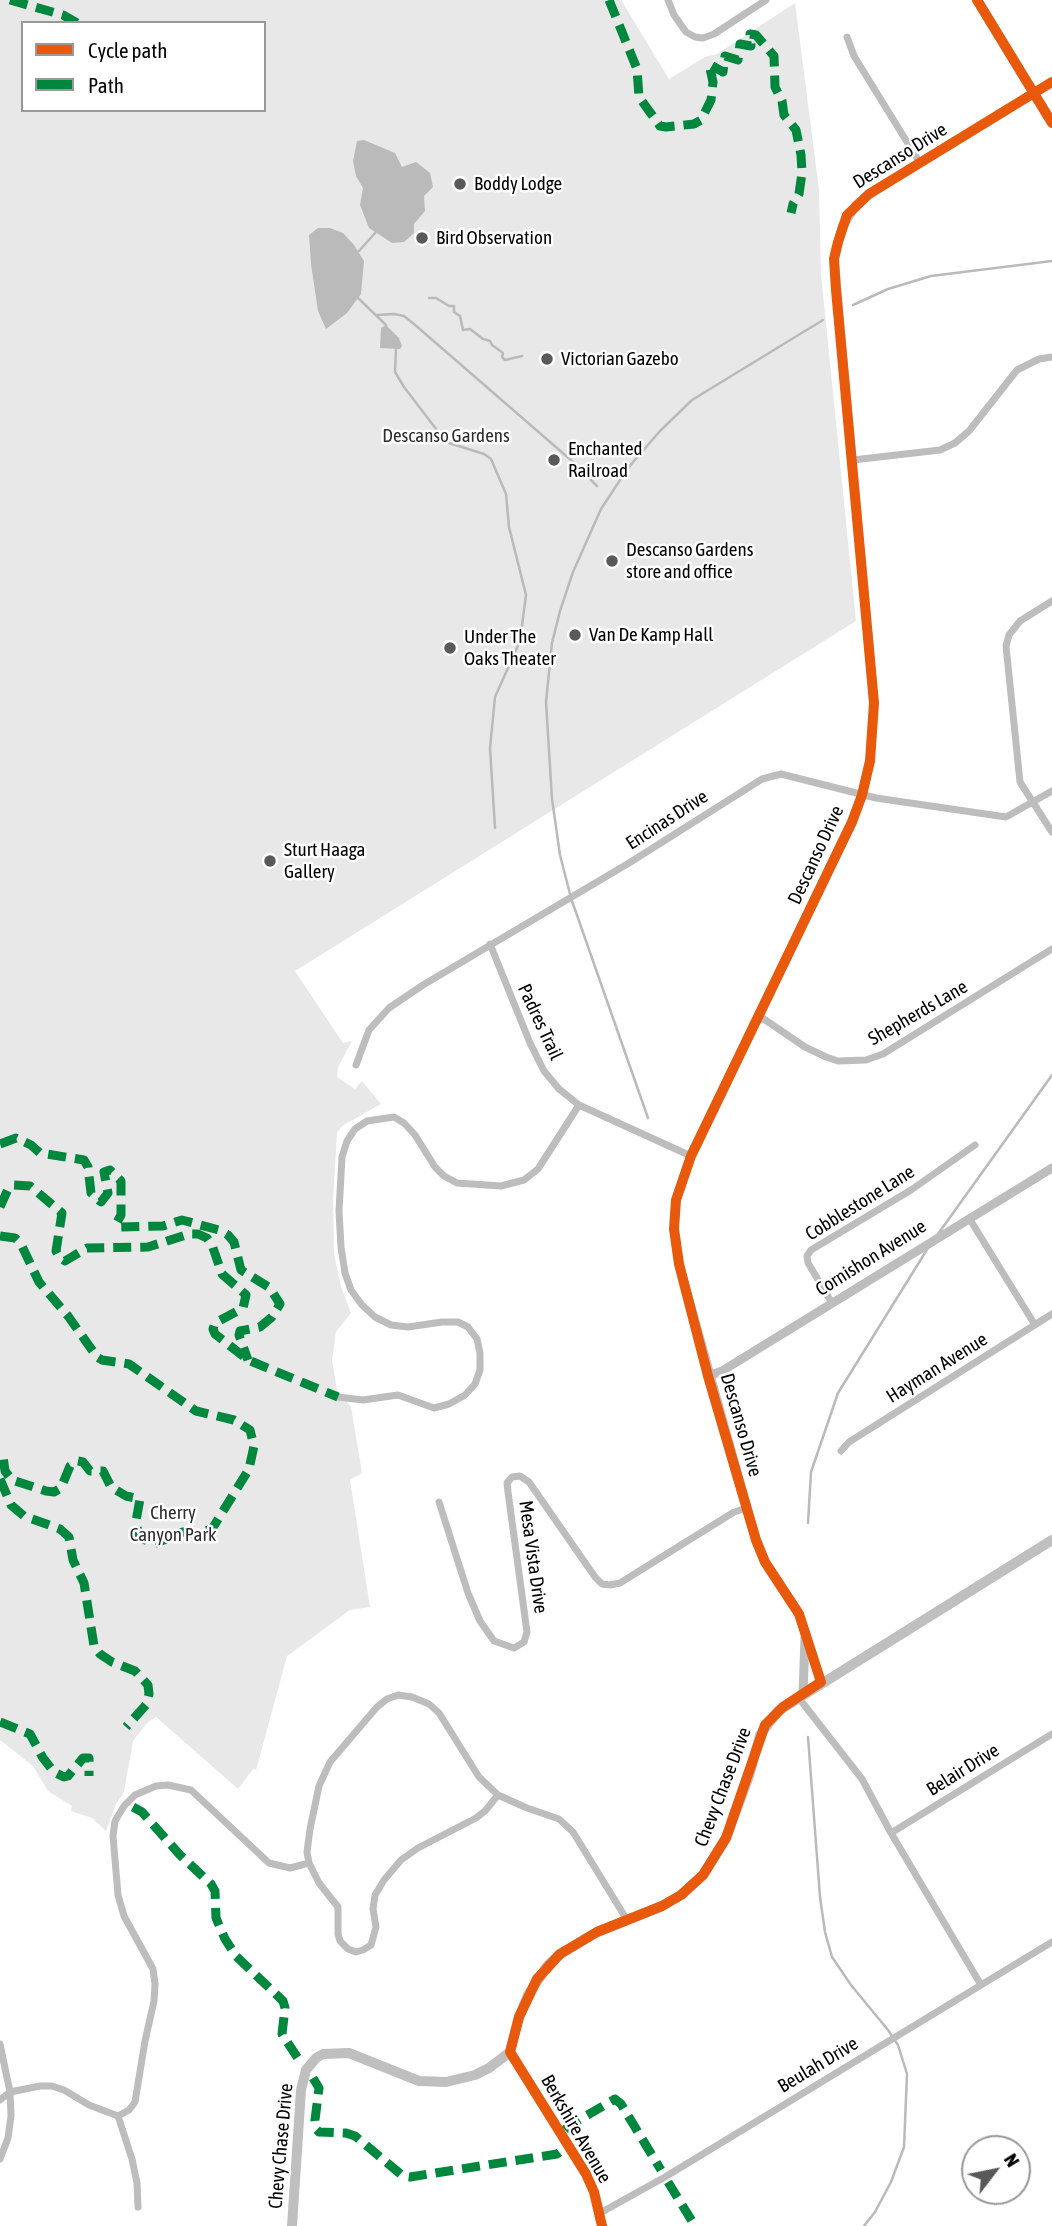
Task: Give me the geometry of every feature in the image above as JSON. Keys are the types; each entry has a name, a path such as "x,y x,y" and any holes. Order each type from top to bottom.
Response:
{"main road":[{"path":"976,0 1052,124"},
{"name":"Chevy Chase Drive","path":"292,2226 301,2090 306,2070 316,2058 323,2054 349,2053 409,2079 446,2082 475,2075 510,2052 510,2044 523,2006 537,1979 548,1965 581,1939 662,1906 681,1895 695,1885 713,1863 738,1806 760,1735 772,1717 800,1695 1052,1540"}],"street":[{"path":"668,0 674,15 686,32 703,38 714,34 766,0"},
{"path":"847,37 854,56 920,163"},
{"name":"Descanso Drive","path":"821,1682 799,1614 759,1550 708,1376 679,1264 674,1229 676,1200 691,1156 852,822 870,761 874,703 834,259 842,227 856,205 869,194 1052,82"},
{"path":"853,460 940,450 955,443 969,432 1017,370 1039,359 1052,357"},
{"path":"1052,601 1020,621 1009,635 1006,646 1020,782 1052,832"},
{"name":"Encinas Drive","path":"356,1065 369,1030 389,1008 489,944 629,863 762,779 781,774 918,806 1006,817 1052,791"},
{"name":"Padres Trail","path":"489,944 524,1031 544,1071 559,1089 579,1105 691,1156"},
{"name":"Shepherds Lane","path":"758,1016 805,1047 826,1057 838,1061 866,1060 891,1049 1052,949"},
{"path":"338,1397 363,1400 398,1395 434,1408 449,1404 465,1395 475,1384 480,1370 477,1339 468,1327 458,1322 408,1327 391,1325 375,1317 351,1290 341,1247 340,1210 342,1157 347,1141 355,1129 367,1121 394,1117 415,1135 435,1167 444,1176 457,1183 501,1186 524,1180 538,1169 579,1105"},
{"name":"Cobblestone Lane","path":"832,1303 808,1263 807,1256 811,1250 911,1190 975,1146"},
{"name":"Cornishon Avenue","path":"708,1376 722,1371 1052,1168"},
{"path":"969,1218 1035,1325"},
{"name":"Hayman Avenue","path":"841,1451 849,1442 1052,1314"},
{"name":"Mesa Vista Drive","path":"439,1502 468,1593 480,1621 494,1641 514,1648 524,1642 527,1632 507,1482 512,1477 520,1476 529,1482 602,1584 620,1583 734,1512 747,1508"},
{"path":"805,1636 800,1695 862,1780 981,1985"},
{"path":"498,1795 485,1811 401,1860 384,1880 375,1895 373,1909 376,1927 371,1945 356,1952 340,1941 338,1907 319,1883 309,1863 307,1852 319,1786 330,1762 377,1707 398,1695 429,1704 439,1713 479,1777 498,1795 559,1819 573,1832 627,1920"},
{"name":"Belair Drive","path":"891,1833 1052,1734"},
{"path":"0,2101 10,2092 52,2086 118,2116 129,2110 135,2102 155,1984 153,1969 124,1916 118,1895 113,1836 115,1821 135,1795 156,1786 191,1790 269,1863 290,1868 309,1863"},
{"name":"Beulah Drive","path":"600,2214 1052,1942"},
{"path":"0,2044 10,2092 8,2138 0,2160"},
{"name":"Berkshire Avenue","path":"510,2052 586,2174 594,2192 602,2226"},
{"path":"118,2116 132,2159 138,2207"}],"green space":[{"name":"Descanso Gardens","path":"0,0 621,0 669,79 705,57 717,54 795,3 819,190 821,274 856,621 295,971 343,1043 352,1041 338,1067 337,1077 355,1089 362,1081 381,1104 342,1126 337,1133 333,1201 334,1254 341,1287 351,1313 336,1332 332,1360 337,1390 351,1407 362,1473 350,1480 370,1607 350,1610 287,1656 256,1770 253,1769 238,1789 156,1717 147,1723 133,1741 124,1792 116,1804 106,1831 92,1818 71,1811 72,1806 48,1791 33,1766 0,1740"}],"shaded area":[{"path":"364,140 395,153 402,167 416,162 430,173 433,187 424,196 425,211 414,224 414,233 404,242 392,243 369,228 360,205 363,188 356,176 353,161 357,141"},
{"path":"318,228 330,228 343,233 364,261 361,294 347,313 326,329 318,311 311,264 309,235"},
{"path":"386,325 399,338 402,346 400,349 380,348 381,328"}],"waterway":[{"path":"359,251 376,232"},
{"path":"853,305 888,289 931,276 1052,261"},
{"path":"358,298 386,325"},
{"path":"429,298 436,298 454,306 454,312 460,316 463,330 470,329 490,341 503,353 505,360 522,356"},
{"path":"377,315 404,316 572,461 597,486"},
{"path":"570,894 560,855 552,799 546,702 552,643 573,572 601,509 628,468 660,431 692,400 823,320"},
{"path":"396,349 395,372 404,387 446,442 484,454 491,459 506,494 509,527 526,595 520,641 495,697 490,748 495,828"},
{"path":"572,901 648,1118"},
{"path":"938,1234 1052,1075"},
{"path":"808,1523 811,1472 838,1393 928,1248"},
{"path":"808,1737 820,1897 832,1957 898,2045 907,2074 904,2147 891,2182 864,2226"}],"marked path":[{"path":"10,0 63,15 74,21"},
{"path":"609,0 637,69 639,97 660,126 694,124 701,120 711,100 713,82 709,64 723,72 725,56 738,60 740,44 751,46 750,34 756,35 774,56 775,87 782,101 784,115 796,130 801,155 799,194 791,213"},
{"path":"0,1144 16,1138 40,1153 84,1160 88,1167 91,1193 101,1202 108,1193 104,1172 110,1170 121,1181 121,1215 116,1224 121,1227 163,1226 182,1220 228,1235 234,1242 241,1270 270,1288 280,1304 272,1317 260,1327 240,1331 248,1360"},
{"path":"0,1207 8,1189 14,1185 30,1186 62,1213 56,1251 65,1261 87,1248 148,1247 189,1234 207,1238 222,1274 246,1295 243,1308 215,1323 215,1334 248,1360 338,1397"},
{"path":"0,1236 15,1238 21,1244 39,1282 68,1316 97,1357 129,1364 196,1411 234,1420 250,1430 254,1446 249,1469 212,1529 195,1534 183,1532 154,1544 141,1538 138,1532 136,1521 140,1499 126,1496 111,1487 103,1471 90,1471 83,1462 78,1461 70,1466 61,1488 54,1492 46,1491 12,1480 5,1471 0,1453"},
{"path":"0,1479 11,1505 24,1516 60,1529 69,1537 73,1560 84,1583 94,1646 112,1662 135,1671 148,1685 146,1705 126,1727"},
{"path":"0,1722 30,1734 54,1772 64,1777 68,1776 83,1758 89,1758 89,1776"},
{"path":"133,1807 142,1812 180,1855 211,1884 215,1891 216,1918 225,1939 236,1956 283,2001 285,2008 282,2034 301,2063"},
{"path":"313,2078 319,2088 316,2129 319,2132 355,2136 403,2176 557,2154 562,2150"},
{"path":"565,2130 615,2099 621,2104 661,2170"},
{"path":"668,2182 695,2226"}],"cycle path":[{"path":"977,0 1052,123"},
{"path":"602,2226 594,2192 586,2174 510,2052 519,2017 537,1979 560,1954 597,1932 662,1906 681,1895 703,1875 726,1838 765,1725 783,1707 821,1682 799,1614 765,1562 756,1540 708,1376 679,1264 674,1229 676,1200 691,1156 852,822 870,761 874,703 834,259 847,215 869,194 1052,82"}],"place":[{"name":"Boddy Lodge","path":"460,184"},
{"name":"Bird Observation","path":"422,238"},
{"name":"Victorian Gazebo","path":"547,359"},
{"name":"Enchanted Railroad","path":"554,460"},
{"name":"Descanso Gardens store and office","path":"612,561"},
{"name":"Van De Kamp Hall","path":"575,635"},
{"name":"Under The Oaks Theater","path":"450,648"},
{"name":"Sturt Haaga Gallery","path":"270,861"}],"park label":[{"name":"Cherry Canyon Park","path":"173,1524"}]}
